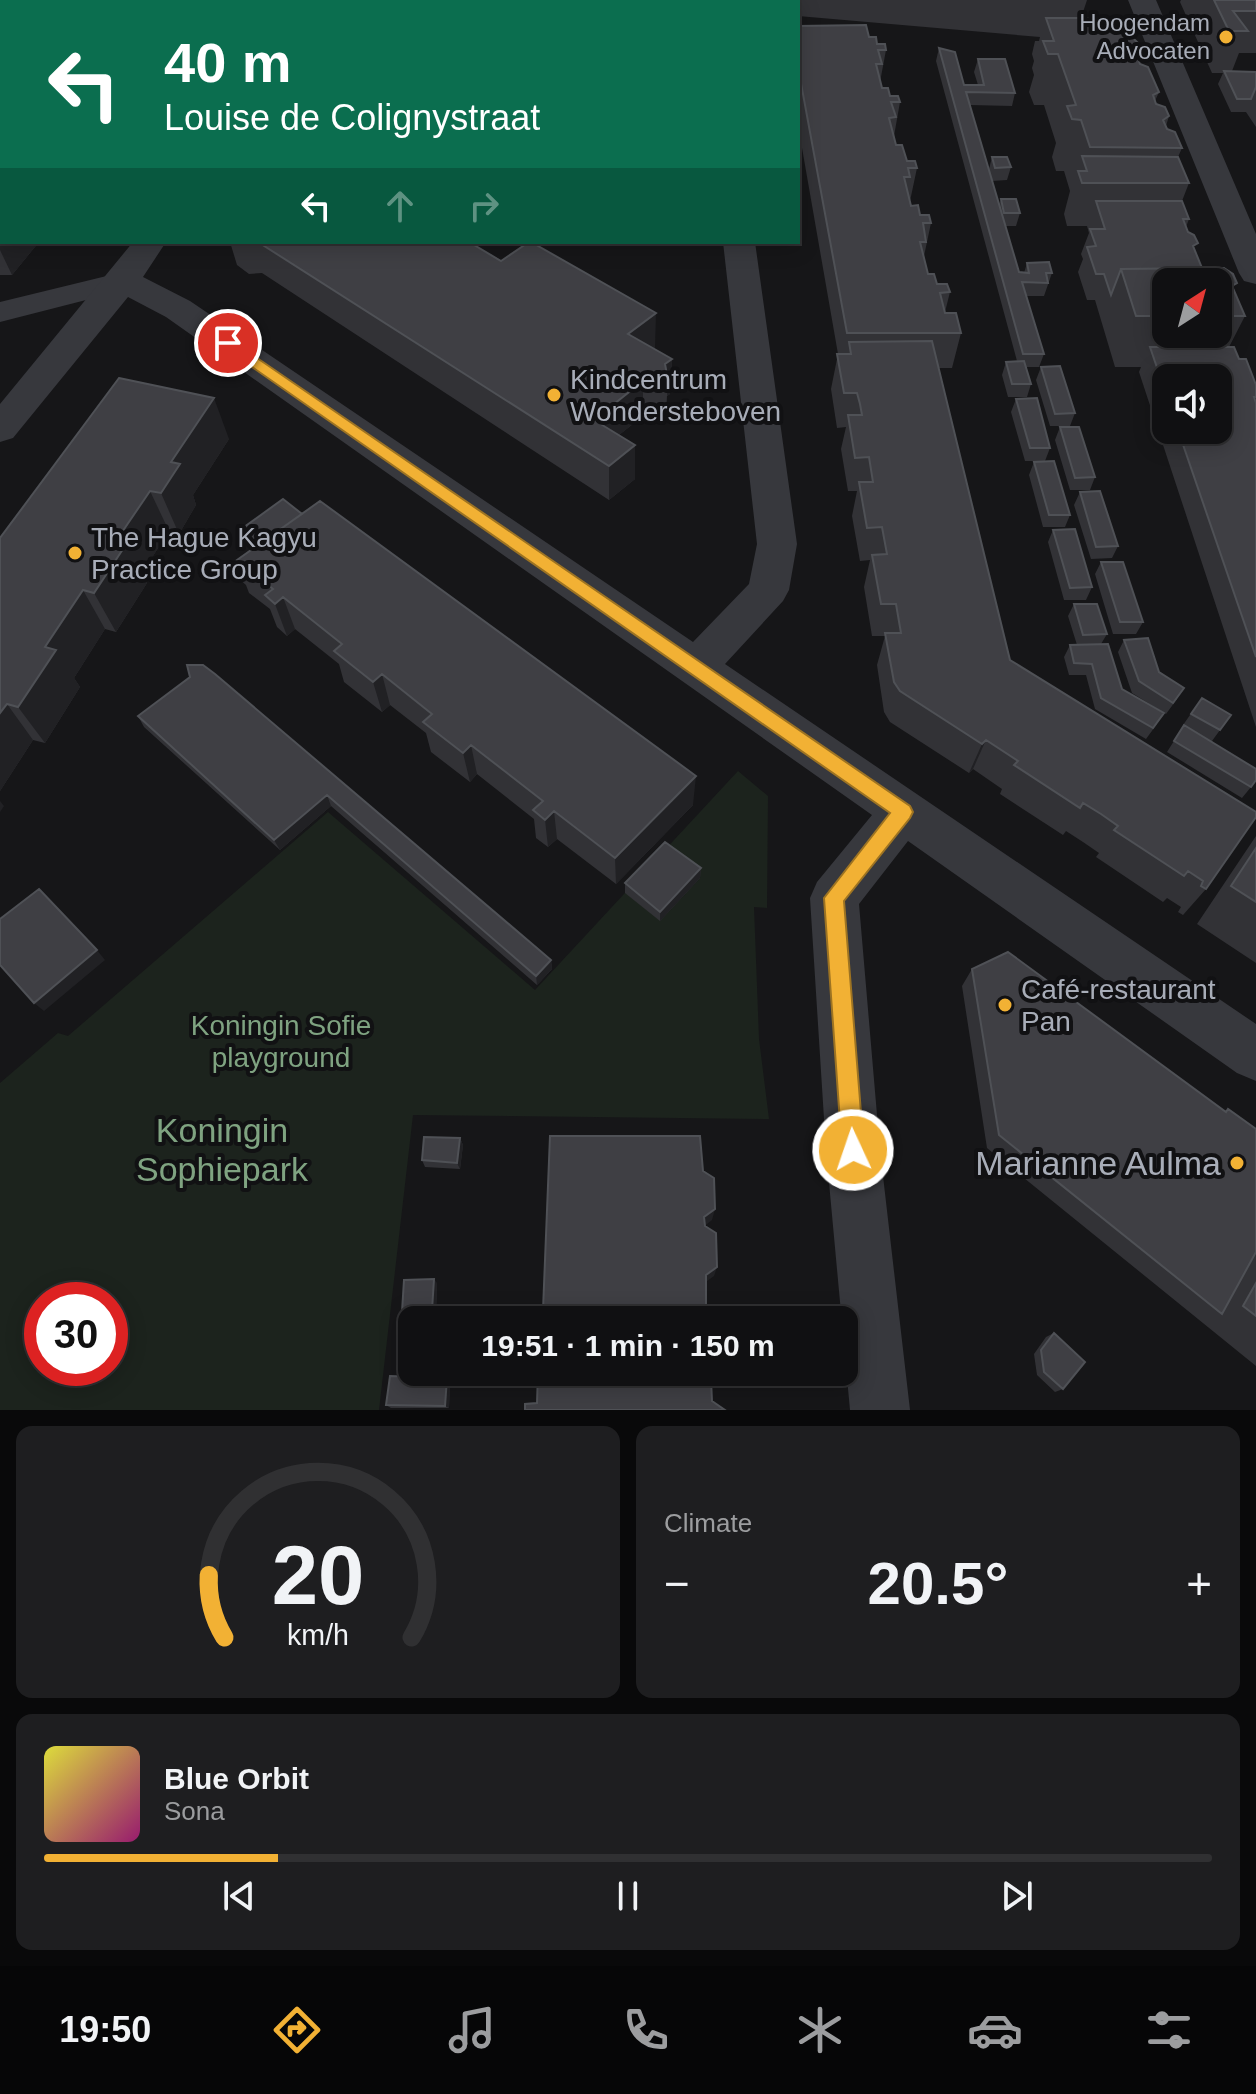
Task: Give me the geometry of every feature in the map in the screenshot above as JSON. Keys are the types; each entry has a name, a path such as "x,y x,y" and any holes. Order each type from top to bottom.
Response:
{"street":[{"path":"1142,0 1256,273"},
{"path":"0,429 123,281 149,244"},
{"path":"695,668 768,590 777,544 739,244"},
{"path":"123,281 178,309 1256,1055"},
{"path":"880,1410 853,1150 834,898 903,812"}],"lane":[{"path":"0,312 123,281"}],"green space":[{"name":"Koningin Sophiepark","path":"738,771 768,796 767,908 754,907 759,1039 769,1119 413,1115 379,1410 0,1410 0,1083 58,1033 68,1036 328,812 535,990"}],"building":[{"path":"1214,0 1256,0 1256,11 1233,11 1248,31 1229,31"},
{"path":"1046,18 1128,18 1133,30 1128,33 1142,52 1137,56 1140,64 1148,67 1159,92 1153,95 1156,104 1165,107 1169,116 1163,120 1167,129 1175,132 1182,148 1090,147 1081,120 1072,119 1067,106 1076,105 1058,54 1048,54 1043,41 1054,41"},
{"path":"866,25 869,37 876,37 877,44 885,44 886,50 878,50 882,64 876,64 882,88 888,88 890,96 898,96 900,102 891,102 896,117 889,118 896,145 902,145 907,161 915,161 917,168 908,168 910,177 904,177 911,206 918,205 920,215 929,215 931,223 923,223 926,242 920,242 928,274 934,274 937,284 947,284 950,292 940,293 945,313 956,313 961,333 847,333 800,78 800,26"},
{"path":"939,48 955,52 964,85 984,85 978,59 1005,59 1015,93 966,92 1019,272 1029,273 1027,263 1049,262 1052,273 1046,273 1048,283 1022,282 1044,354 1023,354"},
{"path":"1224,71 1256,72 1256,87 1251,99 1237,99"},
{"path":"1082,156 1178,157 1189,183 1082,183 1078,171 1087,171"},
{"path":"992,157 1007,157 1011,167 995,168"},
{"path":"1001,199 1016,199 1020,213 1004,213"},
{"path":"1096,201 1182,201 1189,219 1183,219 1188,232 1194,235 1198,243 1193,246 1202,268 1121,269 1111,295 1104,274 1096,274 1087,247 1096,246 1090,229 1105,229"},
{"path":"261,244 472,244 501,261 526,244 535,244 656,313 628,334 672,359 665,364 668,380 643,381 594,420 635,445 609,466"},
{"path":"1121,269 1152,269 1152,316 1136,316"},
{"path":"1232,286 1245,316 1232,316"},
{"path":"932,341 1010,660 1256,812 1256,817 1206,889 1201,886 1203,881 1188,871 1184,876 1114,830 1118,826 1101,814 1083,803 1080,808 1014,765 1018,761 986,740 982,744 900,691 894,682 885,633 901,633 896,604 881,604 872,555 887,554 882,527 867,528 859,482 873,482 869,457 855,458 848,415 862,415 857,393 844,393 837,354 851,354 849,342"},
{"path":"1150,347 1234,347 1239,359 1246,359 1256,385 1256,657 1183,444 1232,444 1232,364 1156,364"},
{"path":"1024,361 1031,384 1012,384 1006,362"},
{"path":"1060,366 1075,413 1055,414 1041,367"},
{"path":"119,378 214,398 171,462 180,464 161,493 150,491 116,541 127,543 94,593 83,590 45,647 56,650 18,707 7,704 0,713 0,538"},
{"path":"1037,398 1050,448 1030,448 1016,399"},
{"path":"1060,427 1079,427 1095,477 1075,478"},
{"path":"1054,461 1070,515 1049,515 1034,462"},
{"path":"1100,491 1118,546 1096,547 1080,492"},
{"path":"283,499 302,514 259,544 240,530"},
{"path":"320,501 696,776 615,858 554,811 545,820 533,810 543,801 471,745 463,753 423,722 432,714 382,674 373,682 334,651 342,644 283,597 275,604 265,595 273,589 237,560"},
{"path":"1075,529 1092,587 1070,588 1053,530"},
{"path":"1101,562 1123,562 1143,622 1120,622"},
{"path":"1074,604 1097,604 1107,634 1083,635"},
{"path":"1148,638 1159,672 1184,688 1173,703 1139,681 1124,640"},
{"path":"1108,644 1122,689 1164,713 1153,728 1101,698 1092,664 1074,663 1070,645"},
{"path":"187,665 203,665 215,674 551,960 536,976 327,795 274,840 138,716 190,677"},
{"path":"1202,698 1231,715 1220,730 1191,714"},
{"path":"1184,725 1256,769 1256,780 1251,787 1174,741"},
{"path":"665,842 701,868 660,912 625,883"},
{"path":"1256,848 1256,902 1231,886"},
{"path":"39,889 97,950 34,1003 0,965 0,919"},
{"path":"1008,952 1226,1112 1228,1109 1256,1129 1256,1252 1222,1314 999,1135 972,969"},
{"path":"550,1136 700,1136 703,1171 714,1178 715,1209 704,1217 705,1226 716,1233 717,1267 706,1275 706,1306 543,1306"},
{"path":"424,1137 460,1138 457,1163 422,1160"},
{"path":"434,1279 432,1306 402,1306 404,1280"},
{"path":"1256,1283 1256,1316 1243,1306"},
{"path":"1054,1333 1085,1362 1063,1389 1044,1372 1041,1350"},
{"path":"390,1376 398,1376 398,1386 446,1386 445,1406 386,1405"},
{"path":"538,1386 711,1386 712,1401 725,1410 525,1410 525,1404 537,1403"}],"place":[{"name":"Hoogendam Advocaten","path":"1226,37"},
{"name":"Kindcentrum Wondersteboven","path":"554,395"},
{"name":"The Hague Kagyu Practice Group","path":"75,553"},
{"name":"Café-restaurant Pan","path":"1005,1005"},
{"name":"Marianne Aulma","path":"1237,1163"}],"route":[{"path":"228,343 903,812 834,898 853,1150"}],"park label":[{"name":"Koningin Sofie playground","path":"281,1041"}]}
